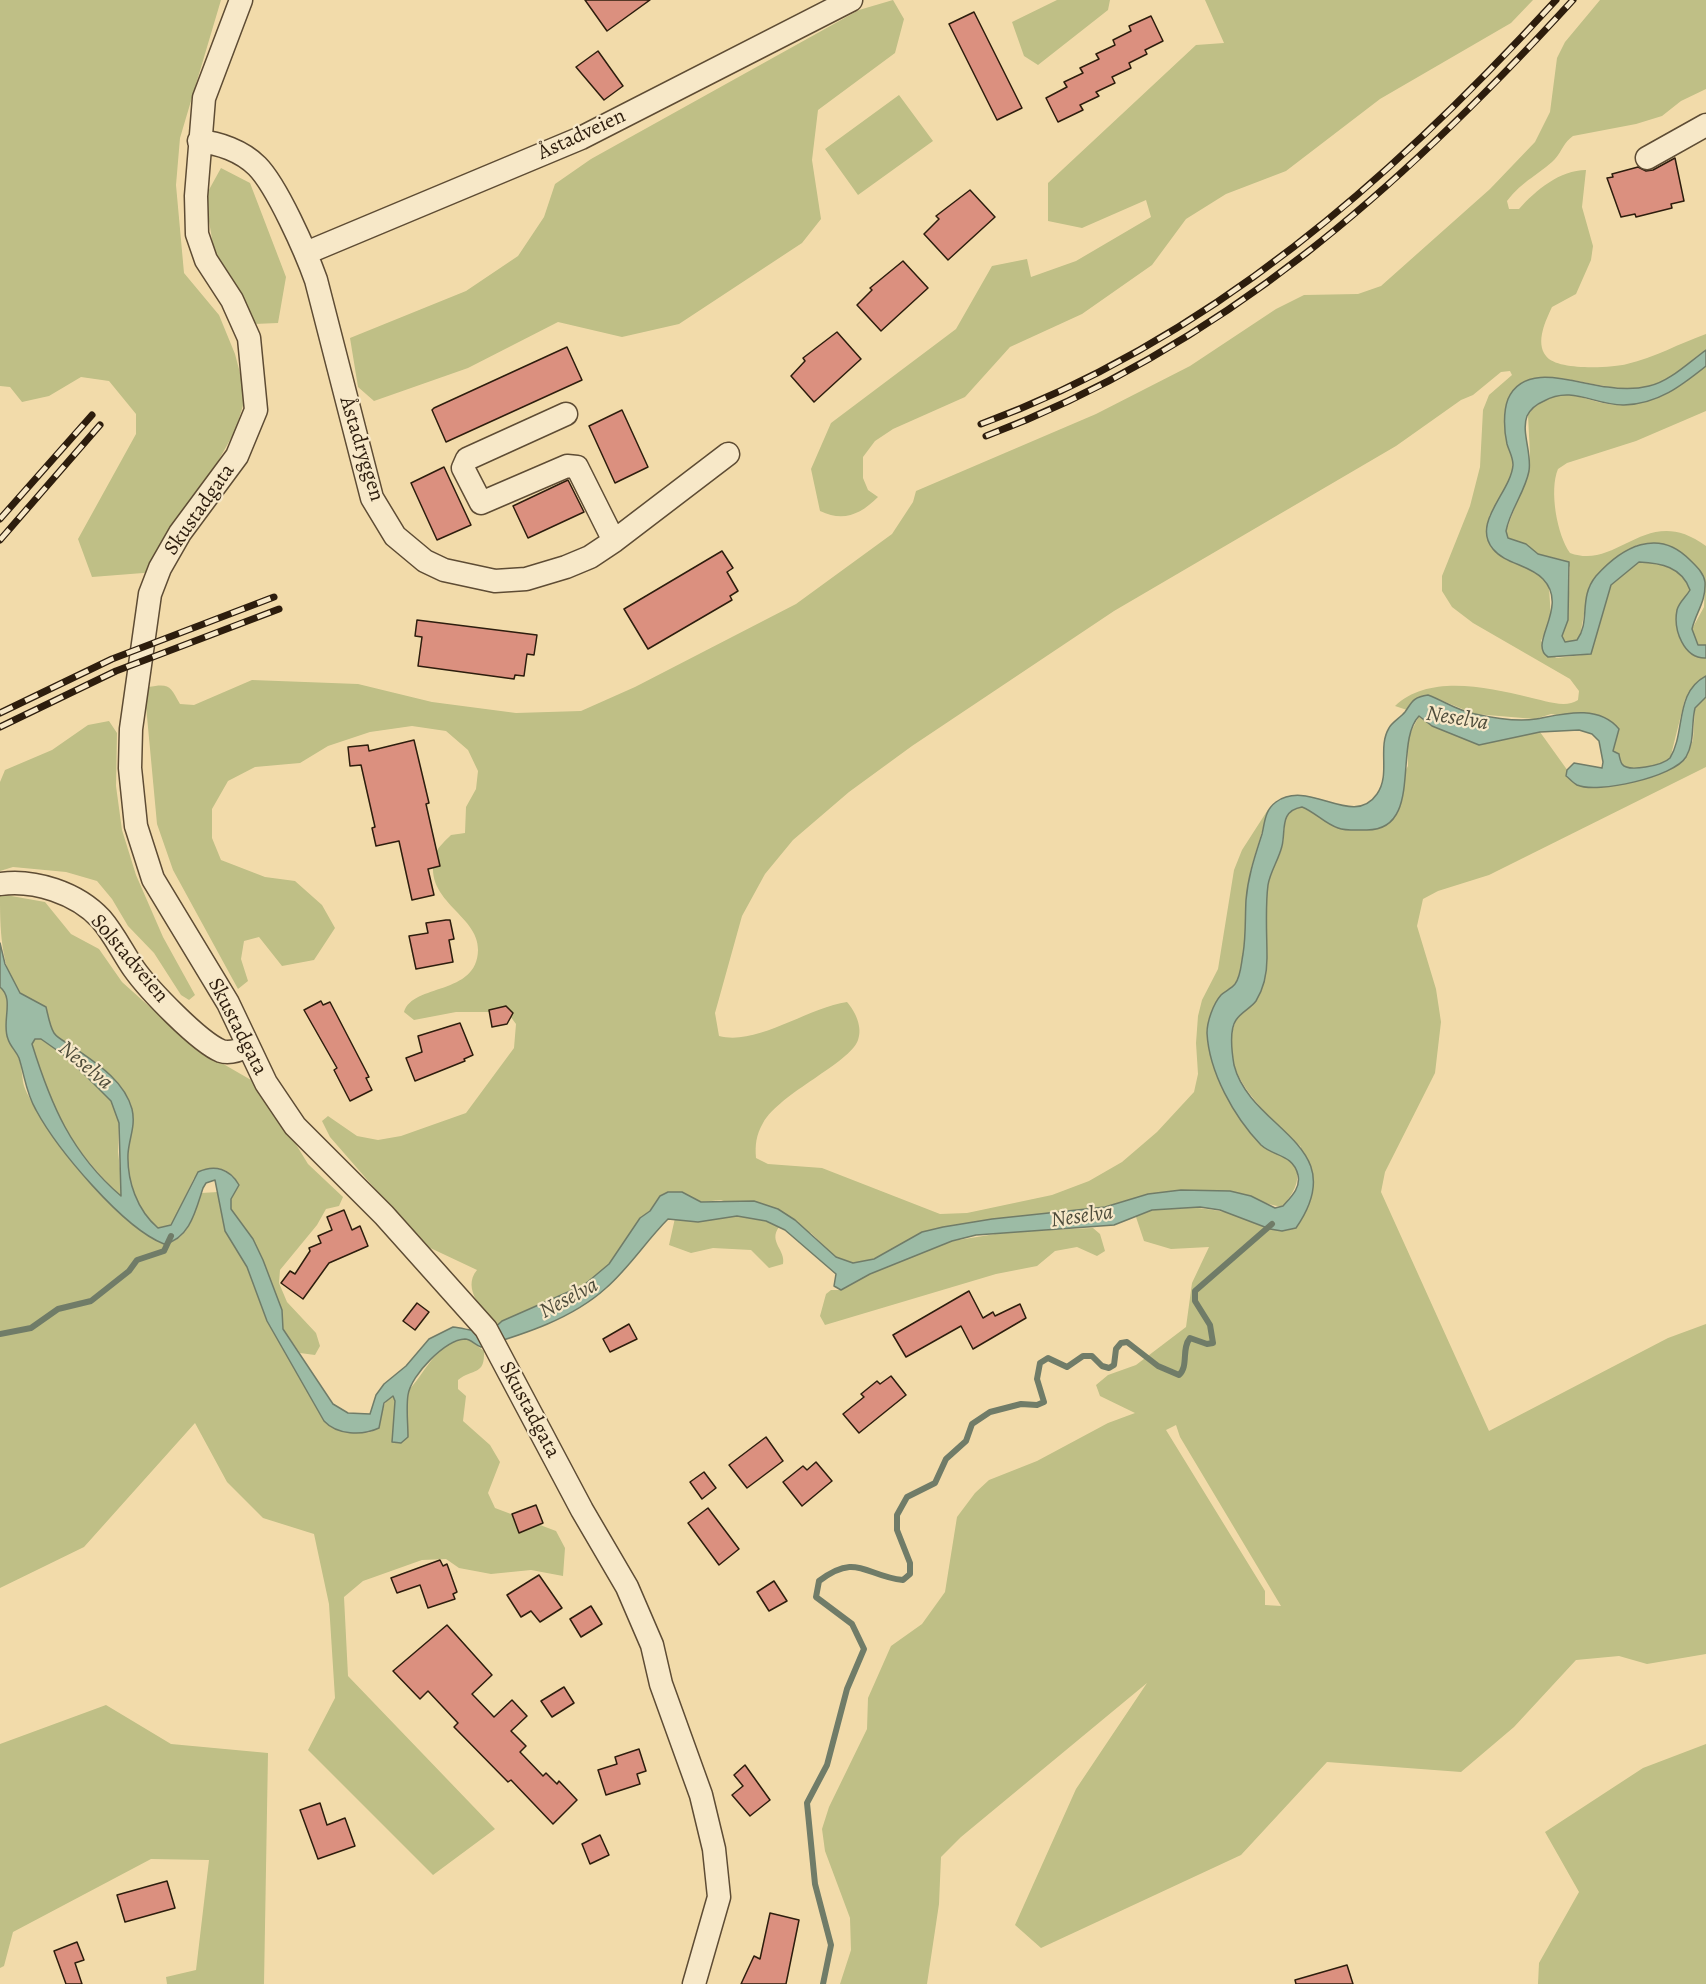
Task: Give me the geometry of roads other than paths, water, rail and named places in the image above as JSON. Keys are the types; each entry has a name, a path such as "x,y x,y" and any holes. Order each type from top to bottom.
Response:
{"street":[{"name":"Skustadgata","path":"241,0 204,98 199,141 197,234 206,260 232,300 249,338 256,410 237,456 180,533 160,568 150,594 132,729 130,768 136,826 153,879 228,1003 266,1083 295,1126 391,1224 491,1338 582,1510 627,1587 652,1645 661,1684 701,1795 714,1849 719,1897 694,1984"},
{"name":"Åstadveien","path":"306,253 581,138 850,0"},
{"path":"1647,158 1706,125"},
{"name":"Åstadryggen","path":"199,141 219,143 257,166 306,253 372,498 395,536 425,561 444,570 481,580 526,579 582,560 614,541 728,454"},
{"path":"566,414 467,459 464,468 481,502 567,466 577,467 614,541"},
{"name":"Solstadveien","path":"0,884 22,882 44,887 86,907 100,918 135,971 192,1029 222,1051 239,1051 248,1046"}],"water":[{"path":"1706,350 1706,366 1678,387 1648,401 1624,405 1564,395 1541,402 1534,407 1525,422 1529,471 1506,531 1508,538 1526,544 1538,554 1569,562 1568,620 1562,636 1565,642 1577,640 1583,625 1587,593 1591,584 1596,576 1617,557 1629,549 1653,543 1665,544 1678,550 1697,567 1705,582 1704,595 1692,629 1698,645 1706,645 1706,658 1698,657 1686,649 1679,634 1677,610 1690,590 1682,576 1663,565 1639,562 1611,585 1591,654 1548,657 1543,651 1542,643 1551,613 1550,590 1538,574 1498,554 1487,539 1489,518 1511,475 1513,465 1505,427 1505,410 1508,399 1516,387 1527,380 1540,378 1618,388 1649,386 1671,376"},
{"name":"Neselva","path":"1706,676 1706,697 1695,708 1689,751 1679,764 1652,777 1601,787 1577,785 1566,776 1567,770 1574,763 1602,768 1603,762 1599,741 1592,734 1579,730 1540,732 1479,745 1432,726 1419,716 1412,729 1408,745 1401,801 1395,816 1384,826 1366,830 1344,830 1302,807 1295,809 1287,817 1281,851 1268,885 1267,964 1264,980 1256,1001 1236,1020 1232,1030 1232,1042 1234,1065 1244,1088 1293,1140 1306,1157 1313,1176 1311,1200 1296,1228 1282,1231 1270,1229 1220,1210 1200,1207 1152,1210 1114,1225 976,1235 952,1241 870,1274 841,1290 834,1286 836,1274 785,1230 766,1221 737,1216 698,1222 668,1219 606,1288 593,1299 563,1317 530,1331 481,1347 465,1339 448,1345 439,1352 422,1369 410,1387 407,1405 408,1437 401,1443 392,1442 395,1401 393,1396 384,1403 379,1428 372,1431 350,1433 329,1426 324,1421 267,1321 247,1267 225,1231 215,1180 206,1183 191,1222 180,1236 164,1244 148,1235 130,1222 92,1186 59,1145 36,1110 19,1058 6,1032 7,998 0,987 0,943 5,964 20,993 46,1007 51,1028 56,1035 91,1059 123,1089 132,1109 133,1121 128,1154 129,1174 144,1213 158,1228 171,1225 198,1172 216,1168 231,1175 239,1185 231,1199 231,1209 253,1239 263,1260 282,1310 283,1329 333,1404 348,1413 370,1414 376,1395 384,1384 406,1366 429,1339 453,1327 479,1331 490,1329 502,1321 584,1285 609,1264 640,1218 650,1211 660,1196 668,1192 682,1192 701,1202 754,1201 778,1209 795,1220 836,1257 853,1263 874,1259 922,1232 943,1227 992,1219 1105,1207 1148,1194 1181,1190 1230,1191 1251,1196 1275,1208 1283,1206 1295,1192 1298,1184 1296,1168 1288,1159 1261,1145 1241,1121 1212,1063 1207,1033 1215,1003 1235,984 1240,974 1248,883 1266,816 1270,809 1276,802 1289,796 1316,798 1343,806 1356,807 1367,803 1377,794 1381,786 1384,770 1384,744 1389,728 1414,701 1428,695 1469,713 1506,719 1529,720 1569,713 1601,716 1611,721 1619,729 1613,751 1619,754 1625,767 1638,768 1653,765 1670,758 1678,737 1685,703 1696,683","holes":["35,1039 41,1039 68,1058 111,1101 119,1123 121,1196 89,1163 55,1108 32,1044"]}],"waterway":[{"path":"823,1984 831,1945 815,1884 807,1803 827,1765 847,1689 864,1649 852,1624 816,1597 819,1581 832,1572 852,1567 903,1580 910,1574 910,1563 897,1530 897,1515 907,1497 935,1483 946,1459 966,1441 972,1424 990,1412 1021,1404 1037,1405 1044,1402 1037,1379 1040,1363 1048,1358 1067,1367 1083,1356 1092,1356 1102,1366 1109,1368 1114,1365 1116,1349 1121,1343 1127,1342 1158,1366 1179,1375 1184,1367 1187,1342 1190,1338 1207,1344 1213,1343 1210,1325 1195,1301 1195,1291 1272,1224"},
{"path":"0,1334 31,1328 58,1309 91,1301 129,1271 137,1260 164,1251 171,1236"}],"railway":[{"path":"981,424 1065,389 1145,347 1221,300 1294,247 1363,190 1430,129 1556,0"},
{"path":"986,436 1073,399 1154,356 1232,307 1305,254 1376,196 1443,134 1573,0"},
{"path":"0,519 92,415"},
{"path":"0,540 100,425"},
{"path":"0,713 112,659 274,597"},
{"path":"0,727 116,671 279,609"}]}
